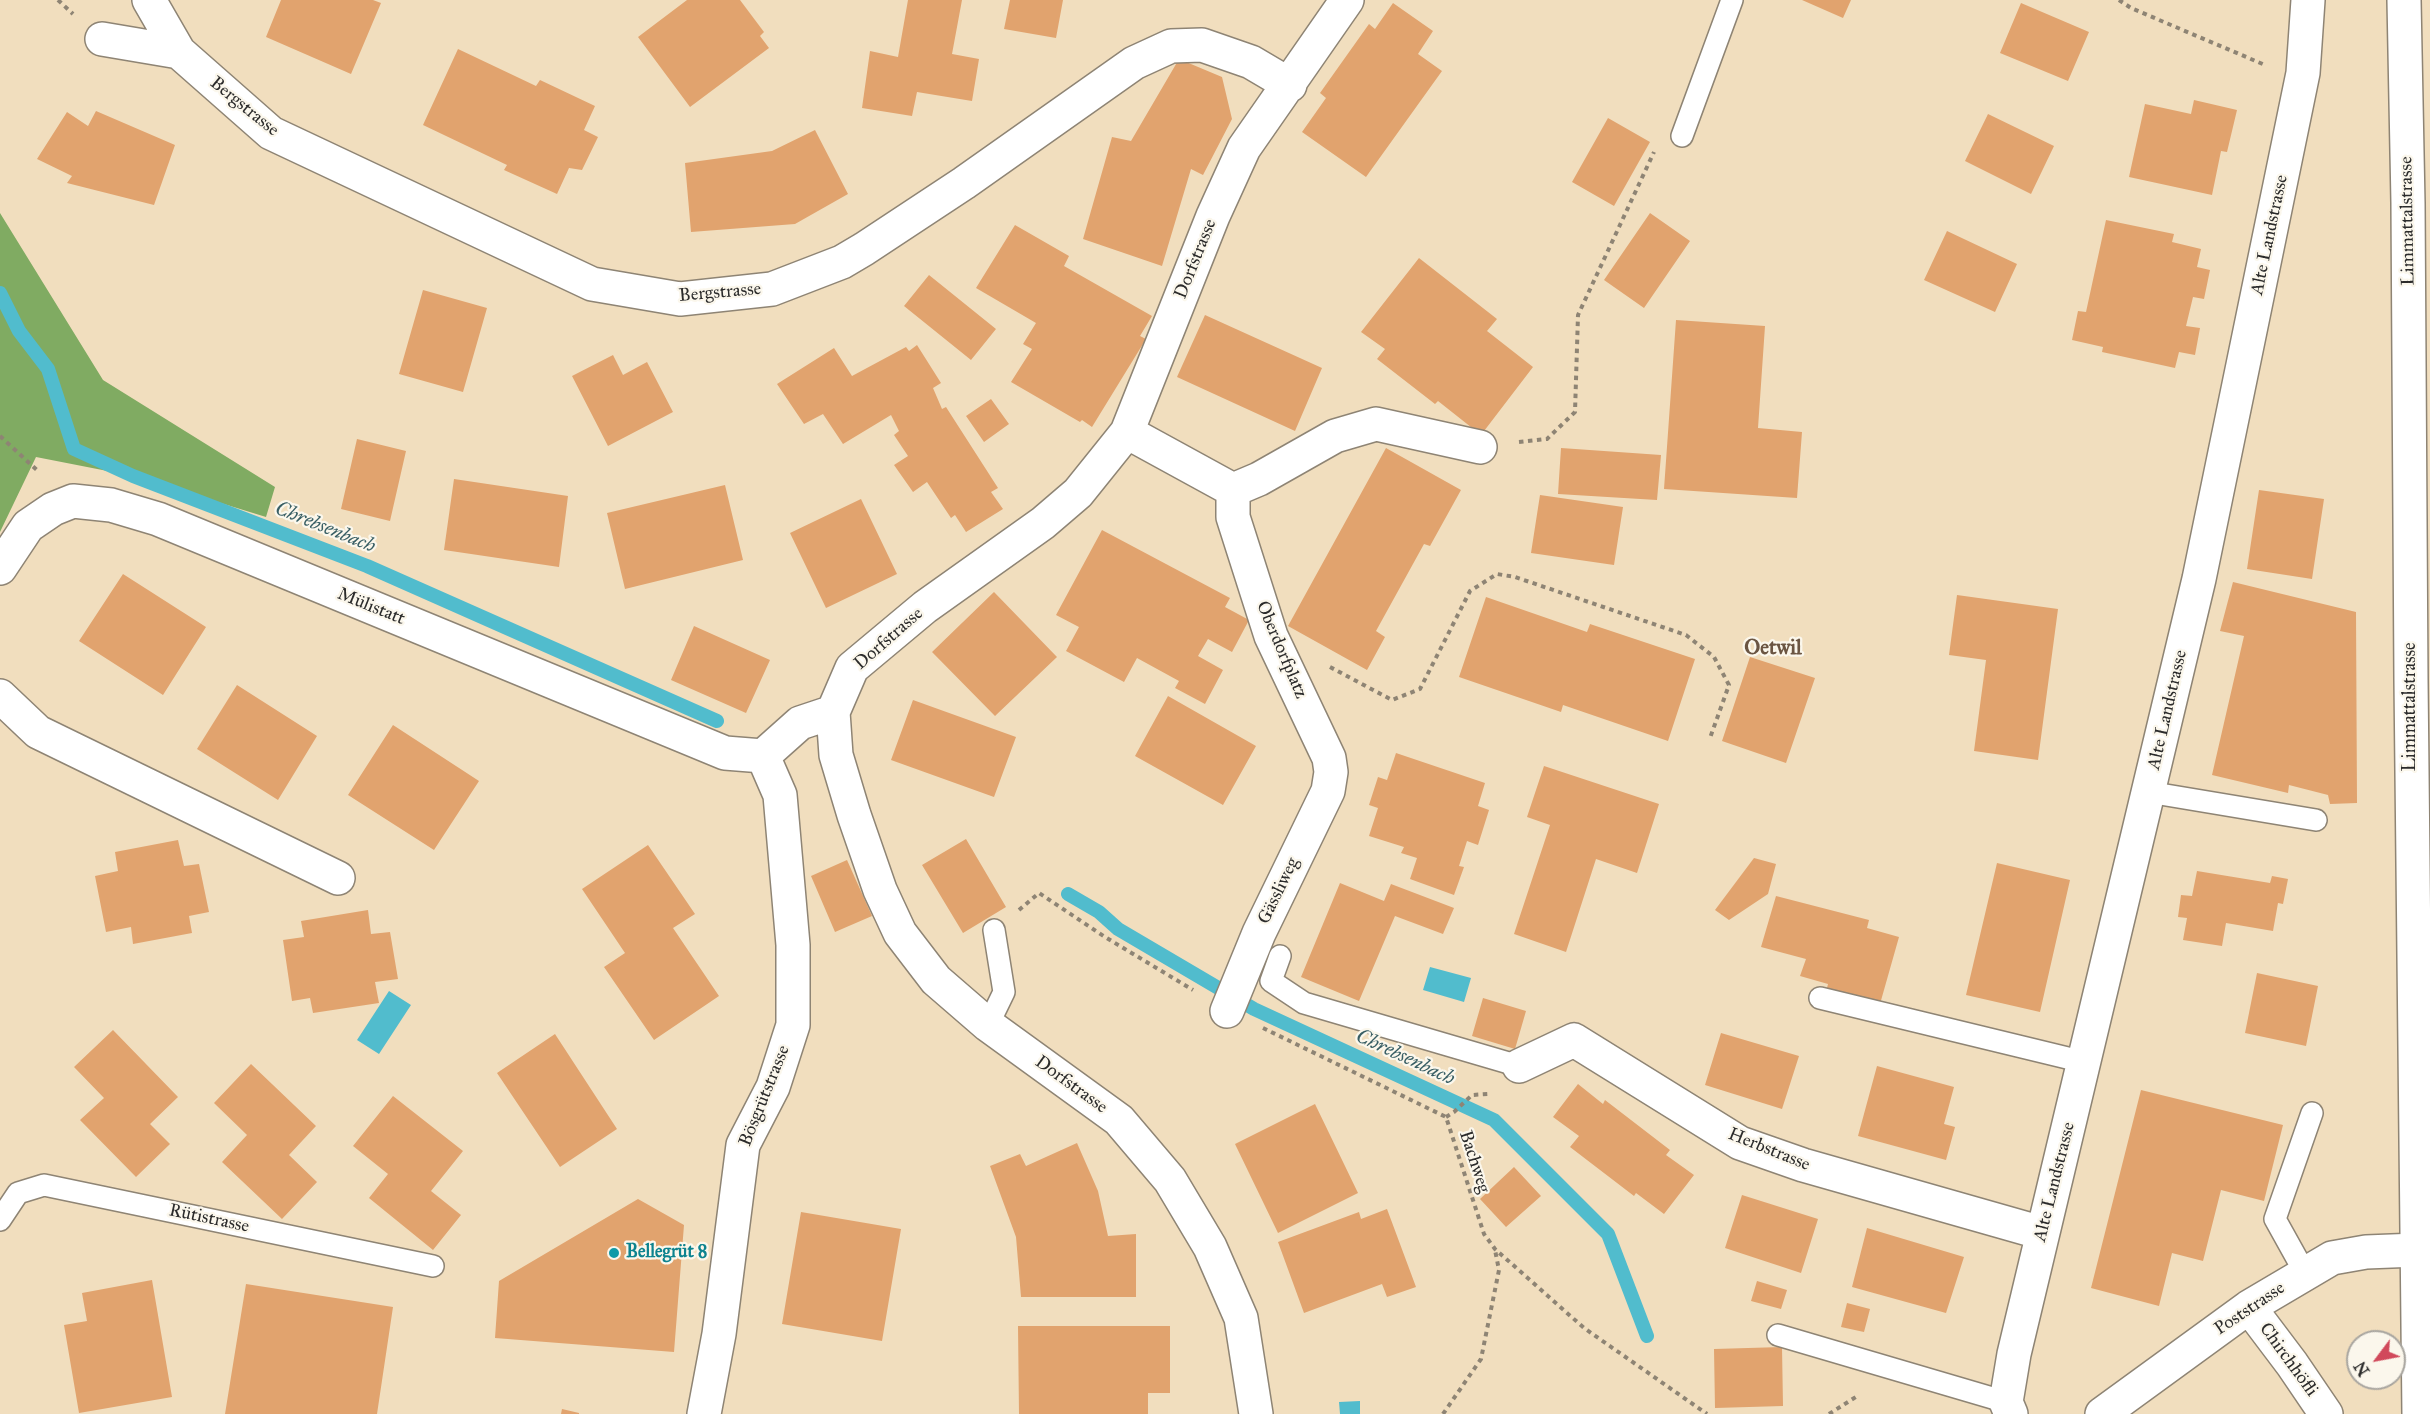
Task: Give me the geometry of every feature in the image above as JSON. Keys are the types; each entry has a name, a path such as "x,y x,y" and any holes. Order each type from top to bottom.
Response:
{"street":[{"path":"149,0 179,52"},
{"name":"Dorfstrasse","path":"1256,1414 1241,1318 1210,1247 1170,1180 1119,1120 988,1025 936,980 900,933 880,890 854,815 836,755 833,712 852,668 925,607 1043,523 1078,494 1127,432 1213,216 1244,148 1347,0"},
{"name":"Alte Landstrasse","path":"2008,1408 2042,1233 2085,1062 2199,579 2303,73 2308,0"},
{"name":"Limmattalstrasse","path":"2404,0 2419,1414"},
{"path":"102,39 179,52"},
{"name":"Bergstrasse","path":"179,52 271,134 591,284 680,299 772,289 842,262 964,183 1134,63 1171,46 1202,45 1251,62 1290,85"},
{"path":"1127,432 1233,490 1259,479 1335,436 1376,424 1480,447"},
{"name":"Oberdorfplatz","path":"1233,490 1233,517 1271,636 1329,758 1331,772"},
{"path":"0,568 28,526 52,509 73,501"},
{"name":"Mülistatt","path":"73,501 111,505 158,519 725,753 763,756"},
{"path":"0,696 38,732 338,878"},
{"path":"763,756 800,723 833,712"},
{"name":"Bösgrütstrasse","path":"704,1414 719,1334 743,1145 773,1087 793,1025 793,945 780,795 763,756"},
{"name":"Gässliweg","path":"1231,1001 1259,933 1327,794 1331,772"},
{"name":"Herbstrasse","path":"1519,1066 1574,1040 1740,1143 1803,1165 2042,1233"},
{"name":"Poststrasse","path":"2102,1414 2249,1307 2332,1258 2367,1252 2417,1250"},
{"name":"Chirchhöfli","path":"2249,1307 2326,1414"}],"lane":[{"path":"1682,136 1732,0"},
{"path":"2148,792 2316,820"},
{"path":"988,1025 1005,992 994,930"},
{"path":"1280,956 1271,981 1304,1003 1519,1066"},
{"path":"1820,998 2085,1062"},
{"path":"2305,1273 2275,1219 2312,1113"},
{"name":"Rütistrasse","path":"0,1220 18,1193 44,1185 433,1266"},
{"path":"1778,1335 2008,1408"}],"path":[{"path":"2119,0 2131,8 2277,70 2303,73"},
{"path":"1480,447 1548,439 1575,412 1578,315 1655,150"},
{"path":"0,436 73,501"},
{"path":"1278,650 1292,646 1392,700 1420,689 1470,591 1497,574 1515,577 1686,635 1714,657 1729,685 1710,738"},
{"name":"Bachweg","path":"994,930 1040,893 1105,937 1231,1001 1446,1117 1484,1234 1495,1249 1584,1328 1707,1414"},
{"path":"1446,1117 1454,1113 1472,1095"},
{"path":"1443,1414 1480,1359 1499,1270 1495,1249"}],"green space":[{"path":"0,213 103,380 275,487 266,517 133,476 36,457 0,532"}],"water":[{"path":"1430,967 1471,978 1464,1002 1423,990"},
{"path":"389,991 411,1005 379,1054 357,1040"},
{"path":"1360,1401 1360,1414 1340,1414 1339,1402"}],"building":[{"path":"281,0 373,0 381,3 351,74 266,37"},
{"path":"687,0 740,0 764,32 760,36 769,48 690,107 638,37"},
{"path":"908,0 962,0 952,54 979,59 972,101 917,92 912,116 862,108 870,51 898,57"},
{"path":"1010,0 1063,0 1056,38 1004,29"},
{"path":"1802,0 1851,0 1843,18"},
{"path":"1393,3 1433,31 1418,54 1442,71 1366,177 1302,132 1326,98 1320,93 1369,24 1375,29"},
{"path":"2021,3 2089,32 2068,81 2000,53"},
{"path":"458,49 536,86 540,80 595,106 584,130 598,137 582,170 569,168 557,194 504,170 507,165 423,125"},
{"path":"1179,59 1222,77 1232,119 1203,175 1191,169 1162,266 1083,239 1112,137 1131,141"},
{"path":"2194,100 2237,110 2227,152 2221,151 2212,195 2129,177 2145,104 2191,114"},
{"path":"96,111 175,145 154,205 67,183 72,176 37,159 67,112 88,126"},
{"path":"1988,114 2054,146 2031,194 1965,161"},
{"path":"1608,118 1650,142 1614,206 1572,182"},
{"path":"815,130 848,194 795,224 691,232 685,163 772,151"},
{"path":"1650,213 1690,241 1644,308 1604,280"},
{"path":"2106,220 2174,234 2172,242 2201,249 2197,267 2210,270 2204,299 2193,297 2186,326 2200,328 2195,355 2179,352 2175,368 2102,352 2103,347 2072,340 2078,311 2086,312"},
{"path":"1015,225 1069,256 1064,266 1152,316 1140,336 1146,339 1092,427 1011,382 1032,349 1023,344 1036,323 976,288"},
{"path":"1947,231 2017,264 1995,312 1924,280"},
{"path":"1419,258 1497,319 1487,331 1533,367 1481,435 1438,401 1435,404 1377,359 1385,349 1361,332"},
{"path":"929,275 996,329 971,360 904,306"},
{"path":"423,290 487,308 463,392 399,374"},
{"path":"1205,315 1322,368 1295,431 1177,377"},
{"path":"1676,320 1765,326 1758,428 1802,432 1797,498 1664,489"},
{"path":"917,345 941,383 933,388 942,409 946,407 998,488 991,492 1003,509 966,532 955,515 951,518 927,482 913,492 894,465 908,456 894,435 899,431 891,415 843,444 823,414 804,424 777,384 834,348 852,376 906,347 909,351"},
{"path":"613,355 623,375 647,362 673,412 608,446 572,376"},
{"path":"991,399 1009,424 984,442 966,416"},
{"path":"357,439 406,451 390,521 341,509"},
{"path":"1386,448 1461,490 1430,546 1424,544 1376,631 1385,637 1367,670 1288,626"},
{"path":"1561,448 1661,455 1657,500 1558,494"},
{"path":"454,479 568,496 559,567 444,550"},
{"path":"725,485 743,560 625,589 607,513"},
{"path":"2259,490 2324,499 2312,579 2247,569"},
{"path":"1540,495 1623,507 1614,565 1531,553"},
{"path":"861,499 897,574 826,608 790,533"},
{"path":"1102,530 1230,598 1225,607 1249,620 1232,652 1208,639 1198,656 1223,670 1205,704 1175,688 1179,681 1137,658 1124,682 1066,651 1079,627 1056,615"},
{"path":"123,574 206,627 163,695 79,641"},
{"path":"2233,582 2356,612 2357,803 2330,804 2328,795 2289,785 2288,793 2212,775 2244,636 2220,631"},
{"path":"994,592 1057,657 995,716 932,652"},
{"path":"1957,595 2058,609 2038,760 1974,751 1986,660 1949,655"},
{"path":"1486,597 1587,632 1590,624 1695,659 1668,741 1563,705 1561,712 1459,677"},
{"path":"694,626 770,660 746,713 671,680"},
{"path":"1750,657 1815,678 1786,763 1722,741"},
{"path":"237,685 317,736 278,800 197,749"},
{"path":"1168,696 1256,746 1223,805 1135,756"},
{"path":"913,700 1016,737 994,797 891,760"},
{"path":"393,725 479,781 434,850 348,795"},
{"path":"1396,753 1485,783 1478,806 1489,810 1478,845 1467,841 1459,866 1464,867 1454,895 1410,879 1417,858 1401,853 1404,847 1369,836 1378,808 1369,805 1378,777 1387,780"},
{"path":"1544,766 1659,804 1637,873 1596,859 1566,952 1514,934 1550,825 1527,817"},
{"path":"966,839 1006,907 963,933 922,865"},
{"path":"178,840 184,866 199,864 209,912 189,916 192,933 133,944 131,927 106,932 95,876 118,871 115,852"},
{"path":"648,845 695,914 673,928 719,996 654,1040 604,967 625,953 582,889"},
{"path":"1754,858 1776,864 1768,894 1729,920 1715,910"},
{"path":"847,860 872,916 835,932 811,876"},
{"path":"1997,863 2070,880 2040,1012 1966,995"},
{"path":"2197,871 2270,883 2272,876 2288,879 2283,904 2278,903 2273,931 2226,923 2222,946 2183,940 2187,918 2178,917 2181,895 2192,896"},
{"path":"1340,883 1384,901 1391,884 1454,908 1443,934 1395,916 1359,1001 1301,977"},
{"path":"1776,896 1869,920 1867,928 1899,937 1880,1004 1827,988 1828,984 1800,976 1806,959 1761,947"},
{"path":"368,910 371,934 390,932 398,979 375,982 379,1003 313,1013 310,998 292,1001 283,940 304,937 301,921"},
{"path":"2257,973 2318,986 2306,1046 2245,1033"},
{"path":"1483,998 1526,1011 1515,1049 1472,1036"},
{"path":"113,1030 178,1097 150,1124 170,1144 136,1177 80,1120 104,1098 74,1067"},
{"path":"1721,1033 1799,1056 1782,1109 1705,1085"},
{"path":"555,1034 617,1129 560,1167 497,1073"},
{"path":"251,1064 316,1126 289,1155 317,1182 282,1219 222,1162 247,1135 214,1103"},
{"path":"1877,1066 1954,1087 1944,1124 1955,1127 1946,1160 1858,1136"},
{"path":"1578,1084 1603,1104 1605,1100 1670,1150 1666,1155 1694,1175 1664,1214 1636,1193 1634,1196 1570,1147 1579,1136 1553,1117"},
{"path":"2141,1090 2283,1125 2264,1201 2221,1190 2203,1261 2172,1253 2159,1306 2091,1288"},
{"path":"393,1096 463,1151 431,1191 461,1215 433,1250 369,1198 388,1174 353,1146"},
{"path":"1315,1104 1358,1193 1278,1233 1235,1144"},
{"path":"1077,1143 1098,1191 1108,1236 1136,1234 1136,1297 1021,1297 1016,1237 990,1166 1020,1154 1026,1166"},
{"path":"1514,1167 1541,1196 1506,1227 1480,1199"},
{"path":"1742,1195 1818,1219 1801,1273 1725,1248"},
{"name":"Bellegrüt 8","path":"638,1199 684,1225 674,1352 495,1338 499,1281"},
{"path":"1387,1209 1416,1287 1387,1297 1382,1284 1304,1313 1278,1242 1359,1212 1361,1219"},
{"path":"801,1212 901,1229 882,1341 782,1324"},
{"path":"1867,1228 1964,1257 1946,1313 1852,1287"},
{"path":"152,1280 172,1397 79,1413 64,1325 87,1321 82,1293"},
{"path":"1757,1281 1787,1290 1781,1309 1751,1301"},
{"path":"246,1284 393,1307 377,1414 225,1414"},
{"path":"1847,1303 1870,1309 1864,1332 1841,1327"},
{"path":"1018,1326 1170,1326 1170,1393 1148,1393 1148,1414 1019,1414"},
{"path":"1782,1347 1783,1406 1715,1408 1714,1349"},
{"path":"562,1409 579,1413 579,1414 561,1414"}],"waterway":[{"name":"Chrebsenbach","path":"0,293 19,331 48,369 74,449 133,476 367,566 717,721"},
{"name":"Chrebsenbach","path":"1068,894 1099,912 1118,929 1254,1009 1494,1120 1608,1234 1647,1336"}],"place":[{"name":"Bellegrüt 8","path":"614,1253"}],"district":[{"name":"Oetwil","path":"1773,649"}]}
